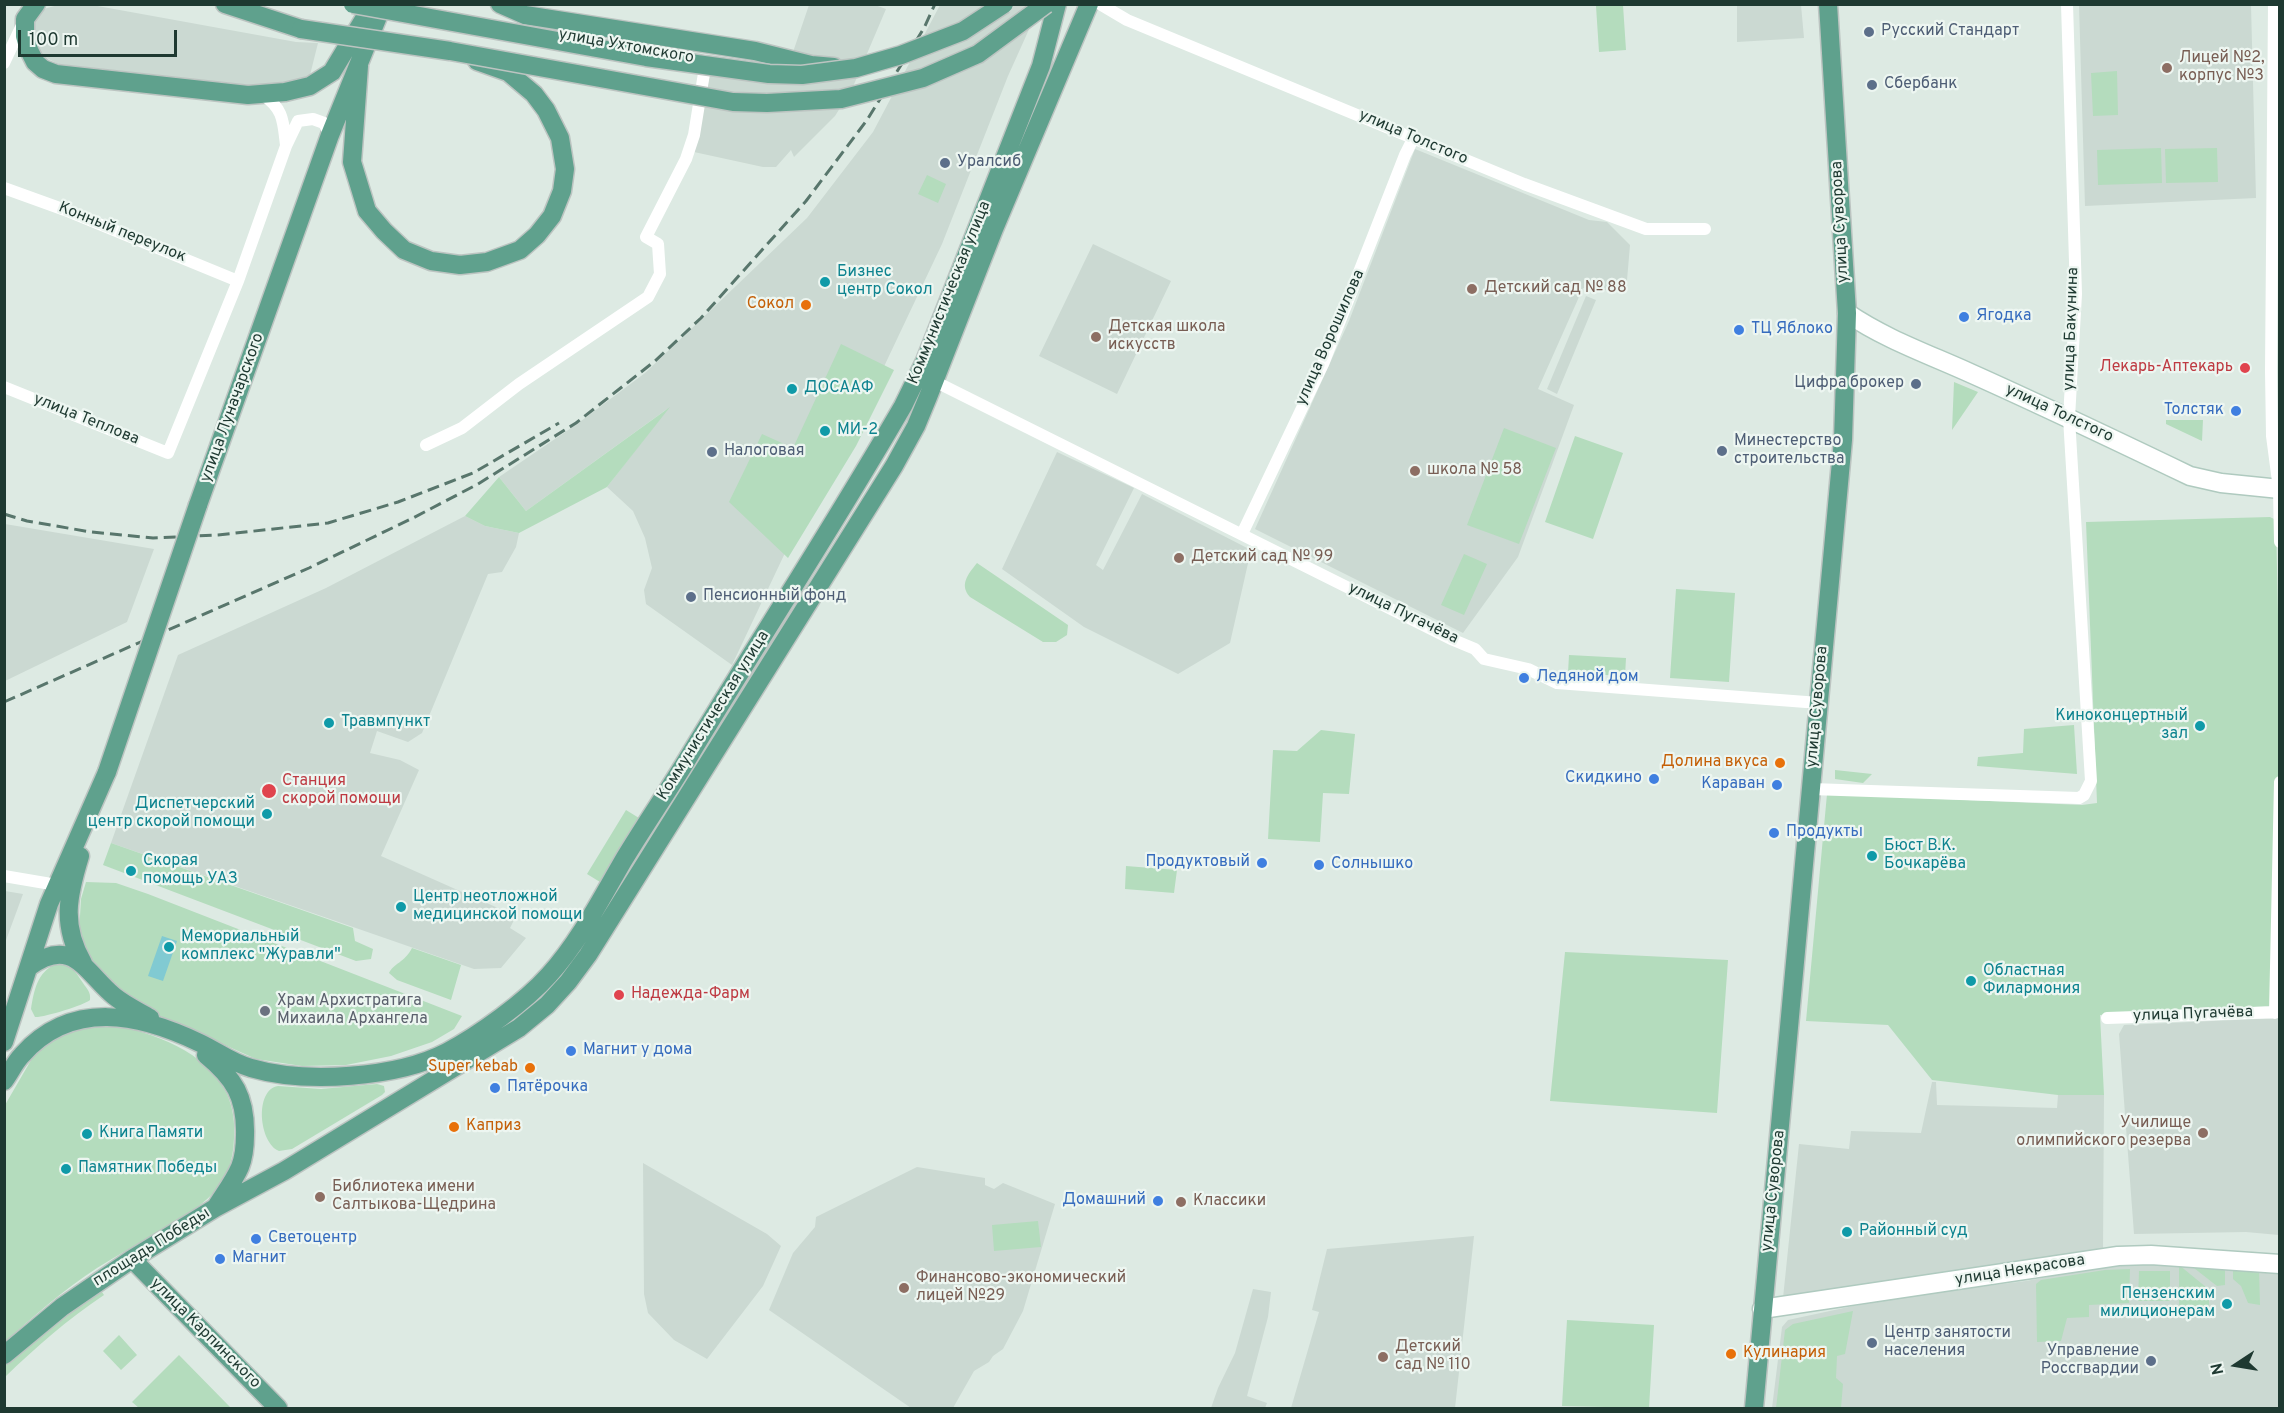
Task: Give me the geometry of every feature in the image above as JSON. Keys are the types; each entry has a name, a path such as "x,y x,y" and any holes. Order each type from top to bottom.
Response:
{"main road":[{"path":"36,4 24,19 25,36 35,62 43,69 56,74 263,95 310,86 332,72 373,4"},
{"path":"225,4 301,29 450,51 734,102 767,103 841,99 923,78 978,54 1046,4"},
{"path":"353,4 646,57 769,74 802,75 856,68 901,55 963,31 1004,4"},
{"name":"улица Луначарского","path":"29,967 65,883 106,772 330,135 383,4"},
{"path":"501,4 525,15 755,51 811,65 856,68"},
{"name":"Коммунистическая улица","path":"215,1208 284,1171 504,1037 547,1005 588,955 894,466 916,426 927,377 1048,45 1058,4"},
{"path":"1048,45 1065,4"},
{"name":"Коммунистическая улица","path":"172,1031 254,1069 304,1076 364,1074 412,1065 450,1050 524,998 550,974 591,914 886,436 927,377 994,229 1089,4"},
{"name":"улица Суворова","path":"1754,1408 1843,440 1847,357 1846,313 1828,4"},
{"path":"359,66 352,162 367,211 404,250 431,261 460,265 487,262 520,250 537,235 552,216 562,191 565,169 560,138 546,110 534,94 508,72 450,51"},
{"name":"улица Толстого","path":"1846,313 1889,338 2069,418 2190,476 2221,483 2279,489"},
{"name":"улица Луначарского","path":"65,883 69,923 76,950 83,963"},
{"path":"4,1042 29,967 38,961 56,956 70,956 83,963"},
{"name":"площадь Победы","path":"4,1355 62,1307 215,1208 242,1164 245,1142 241,1096 221,1068 172,1031 113,995 83,963"},
{"name":"площадь Победы","path":"4,1081 22,1055 41,1038 78,1018 102,1016 131,1019 172,1031"},
{"name":"улица Некрасова","path":"1762,1309 2118,1256 2151,1255 2280,1264"},
{"name":"улица Карпинского","path":"132,1260 278,1408"}],"street":[{"name":"улица Ухтомского","path":"383,4 706,61 694,135 686,159 646,237 658,244 660,274 648,297 519,384 462,428 426,445"},
{"name":"улица Толстого","path":"1100,4 1127,20 1524,184 1646,229 1705,229"},
{"name":"улица Бакунина","path":"1811,789 2079,798 2084,795 2091,781 2069,418 2076,294 2067,4"},
{"path":"2274,4 2272,436 2279,489 2280,542"},
{"path":"4,63 24,19"},
{"path":"263,95 275,104 283,120 286,146"},
{"path":"238,280 286,146 298,121 313,119 324,123 330,135"},
{"name":"улица Ворошилова","path":"1242,534 1323,364 1413,139"},
{"name":"Конный переулок","path":"4,188 65,210 238,280"},
{"name":"улица Теплова","path":"4,387 168,453 238,280"},
{"name":"улица Пугачёва","path":"927,377 1451,639 1468,645 1484,659 1528,669 1557,683 1819,703"},
{"path":"2277,1013 2280,782"},
{"path":"4,876 65,883"},
{"name":"улица Пугачёва","path":"2106,1018 2277,1013"}],"shaded area":[{"path":"58,5 92,5 296,42 318,43 310,75 286,84 257,86 58,64 39,54 30,22 40,10"},
{"path":"809,5 875,5 886,9 852,89 835,116 794,157 791,150 776,167 763,167 694,152 711,69 779,74 792,55"},
{"path":"940,5 1040,5 1008,76 942,244 862,413 802,517 732,665 646,604 644,590 652,568 645,538 633,511 607,487 667,409 526,511 499,477 577,424 645,373 807,218 873,132"},
{"path":"1737,5 1801,5 1804,38 1737,42"},
{"name":"Лицей №2, корпус №3","path":"2079,5 2251,5 2256,198 2085,206"},
{"name":"школа № 58","path":"1415,149 1589,220 1607,222 1630,245 1626,292 1583,288 1538,389 1574,405 1518,557 1463,633 1255,529 1349,321"},
{"name":"Детская школа искусств","path":"1093,244 1171,281 1117,394 1039,356"},
{"path":"1586,296 1596,300 1557,394 1547,389"},
{"name":"Детский сад № 99","path":"1057,452 1134,488 1096,565 1103,570 1142,494 1251,550 1230,643 1178,674 1084,627 1002,569"},
{"name":"Станция скорой помощи","path":"465,516 485,526 519,533 516,547 502,572 488,574 422,733 408,742 377,731 370,753 400,760 419,770 381,856 516,916 510,928 526,938 501,968 474,969 111,843 178,655 326,588"},
{"path":"5,524 154,549 127,622 5,681"},
{"path":"4,891 23,894 5,943"},
{"name":"Училище олимпийского резерва","path":"2279,1018 2279,1235 2246,1232 2134,1234 2119,1034 2124,1025"},
{"path":"1932,1082 1936,1082 1937,1105 2057,1108 2058,1095 2104,1095 2103,1251 1783,1298 1799,1144 1849,1149 1851,1131 1921,1133"},
{"path":"643,1163 767,1234 781,1246 763,1286 707,1359 674,1340 648,1313 644,1294"},
{"name":"Финансово-экономический лицей №29","path":"917,1167 985,1178 985,1185 994,1189 1003,1183 1055,1204 1023,1311 1003,1349 989,1362 974,1371 953,1408 911,1408 769,1310 793,1253 815,1227 816,1217"},
{"name":"Детский сад № 110","path":"1474,1236 1455,1408 1291,1408 1319,1312 1312,1310 1327,1249"},
{"path":"2185,1261 2279,1270 2279,1408 1772,1408 1782,1327 1788,1320 1853,1306 2026,1281 2106,1266"},
{"path":"1253,1289 1271,1292 1268,1317 1247,1396 1267,1403 1265,1408 1211,1408 1235,1353"}],"green space":[{"path":"1623,5 1626,50 1599,52 1596,6"},
{"path":"2117,71 2118,115 2093,116 2091,73"},
{"path":"2161,148 2162,183 2098,185 2097,150"},
{"path":"2217,148 2218,182 2166,183 2165,149"},
{"path":"927,175 946,184 938,203 918,194"},
{"path":"841,344 894,370 856,446 788,558 729,502 762,434 793,448"},
{"path":"1954,382 1978,392 1952,430"},
{"path":"670,407 607,487 519,533 485,526 465,516 499,477 526,511"},
{"path":"2166,420 2203,420 2202,441 2166,424"},
{"path":"1504,428 1556,448 1519,544 1467,525"},
{"path":"1575,436 1623,453 1593,539 1545,522"},
{"path":"2270,517 2276,520 2280,711 2271,1006 2100,1015 2104,1095 2058,1095 1932,1080 1888,1025 1806,1021 1827,794 2082,805 2097,803 2086,522"},
{"path":"1464,554 1487,564 1464,615 1441,605"},
{"path":"977,563 1068,625 1067,635 1056,642 1043,642 970,597 965,584 968,575"},
{"path":"1676,589 1735,593 1729,682 1670,678"},
{"path":"1569,655 1626,658 1625,676 1568,673"},
{"path":"2074,725 2077,774 1977,766 1978,757 2023,753 2024,729"},
{"path":"1321,730 1355,734 1349,794 1323,793 1320,842 1268,839 1273,750 1297,751"},
{"path":"1835,770 1872,774 1863,783 1835,779"},
{"path":"626,810 639,818 600,882 587,874"},
{"path":"111,843 353,928 355,941 373,949 371,959 356,961 103,865"},
{"path":"1126,866 1177,870 1174,893 1125,889"},
{"path":"86,882 116,883 148,894 462,1016 454,1029 432,1042 391,1056 346,1065 302,1066 256,1059 160,1016 125,995 92,966 79,933 81,899"},
{"path":"412,948 461,965 451,1000 397,980 389,973"},
{"path":"1565,952 1728,960 1717,1113 1550,1101"},
{"path":"56,964 69,966 75,971 88,991 90,1000 63,1011 35,1017 31,1009 38,983 44,972"},
{"path":"110,1024 144,1033 177,1046 193,1055 218,1079 229,1099 234,1121 232,1155 228,1170 213,1194 202,1203 177,1221 84,1276 5,1342 5,1105 34,1055 49,1040 77,1029"},
{"path":"377,1084 384,1086 385,1092 382,1095 292,1149 279,1151 267,1138 262,1106 270,1090 278,1086 321,1089"},
{"path":"1038,1221 1041,1247 994,1251 992,1225"},
{"path":"2185,1261 2225,1265 2225,1285 2217,1286"},
{"path":"2179,1265 2212,1292 2209,1307 2182,1316 2179,1310"},
{"path":"2233,1266 2259,1268 2260,1305 2248,1303 2241,1286 2233,1279"},
{"path":"2130,1269 2129,1303 2089,1305 2089,1317 2067,1318 2061,1341 2037,1342 2036,1284 2041,1280 2105,1270"},
{"path":"2139,1271 2170,1271 2170,1301 2138,1301"},
{"path":"100,1289 104,1295 53,1334 5,1377 5,1366 41,1333"},
{"path":"1853,1311 1845,1354 1837,1356 1836,1378 1843,1384 1841,1408 1776,1408 1785,1330 1793,1324"},
{"path":"1567,1320 1654,1325 1649,1408 1562,1406"},
{"path":"119,1335 137,1355 121,1370 103,1351"},
{"path":"179,1355 230,1407 139,1408 132,1402"}],"water":[{"path":"162,936 177,941 163,981 148,976"}],"railway":[{"path":"4,702 309,568 413,518 478,484 576,423 655,361 701,318 806,201 867,120 924,28 935,4"},
{"path":"4,514 27,521 91,532 153,538 218,535 328,523 398,502 473,473 559,423"}],"place":[{"name":"Русский Стандарт","path":"1869,32"},
{"name":"Лицей №2, корпус №3","path":"2167,68"},
{"name":"Сбербанк","path":"1872,85"},
{"name":"Уралсиб","path":"945,163"},
{"name":"Бизнес центр Сокол","path":"825,282"},
{"name":"Детский сад № 88","path":"1472,289"},
{"name":"Сокол","path":"806,305"},
{"name":"Ягодка","path":"1964,317"},
{"name":"ТЦ Яблоко","path":"1739,330"},
{"name":"Детская школа искусств","path":"1096,337"},
{"name":"Лекарь-Аптекарь","path":"2245,368"},
{"name":"Цифра брокер","path":"1916,384"},
{"name":"ДОСААФ","path":"792,389"},
{"name":"Толстяк","path":"2236,411"},
{"name":"МИ-2","path":"825,431"},
{"name":"Минестерство строительства","path":"1722,451"},
{"name":"Налоговая","path":"712,452"},
{"name":"школа № 58","path":"1415,471"},
{"name":"Детский сад № 99","path":"1179,558"},
{"name":"Пенсионный фонд","path":"691,597"},
{"name":"Ледяной дом","path":"1524,678"},
{"name":"Травмпункт","path":"329,723"},
{"name":"Киноконцертный зал","path":"2200,726"},
{"name":"Долина вкуса","path":"1780,763"},
{"name":"Скидкино","path":"1654,779"},
{"name":"Караван","path":"1777,785"},
{"name":"Станция скорой помощи","path":"269,791"},
{"name":"Диспетчерский центр скорой помощи","path":"267,814"},
{"name":"Продукты","path":"1774,833"},
{"name":"Бюст В.К. Бочкарёва","path":"1872,856"},
{"name":"Продуктовый","path":"1262,863"},
{"name":"Солнышко","path":"1319,865"},
{"name":"Скорая помощь УАЗ","path":"131,871"},
{"name":"Центр неотложной медицинской помощи","path":"401,907"},
{"name":"Мемориальный комплекс \"Журавли\"","path":"169,947"},
{"name":"Областная Филармония","path":"1971,981"},
{"name":"Надежда-Фарм","path":"619,995"},
{"name":"Храм Архистратига Михаила Архангела","path":"265,1011"},
{"name":"Магнит у дома","path":"571,1051"},
{"name":"Super kebab","path":"530,1068"},
{"name":"Пятёрочка","path":"495,1088"},
{"name":"Каприз","path":"454,1127"},
{"name":"Училище олимпийского резерва","path":"2203,1133"},
{"name":"Книга Памяти","path":"87,1134"},
{"name":"Памятник Победы","path":"66,1169"},
{"name":"Библиотека имени Салтыкова-Щедрина","path":"320,1197"},
{"name":"Домашний","path":"1158,1201"},
{"name":"Классики","path":"1181,1202"},
{"name":"Районный суд","path":"1847,1232"},
{"name":"Светоцентр","path":"256,1239"},
{"name":"Магнит","path":"220,1259"},
{"name":"Финансово-экономический лицей №29","path":"904,1288"},
{"name":"Пензенским милиционерам","path":"2227,1304"},
{"name":"Центр занятости населения","path":"1872,1343"},
{"name":"Кулинария","path":"1731,1354"},
{"name":"Детский сад № 110","path":"1383,1357"},
{"name":"Управление Россгвардии","path":"2151,1361"}]}
